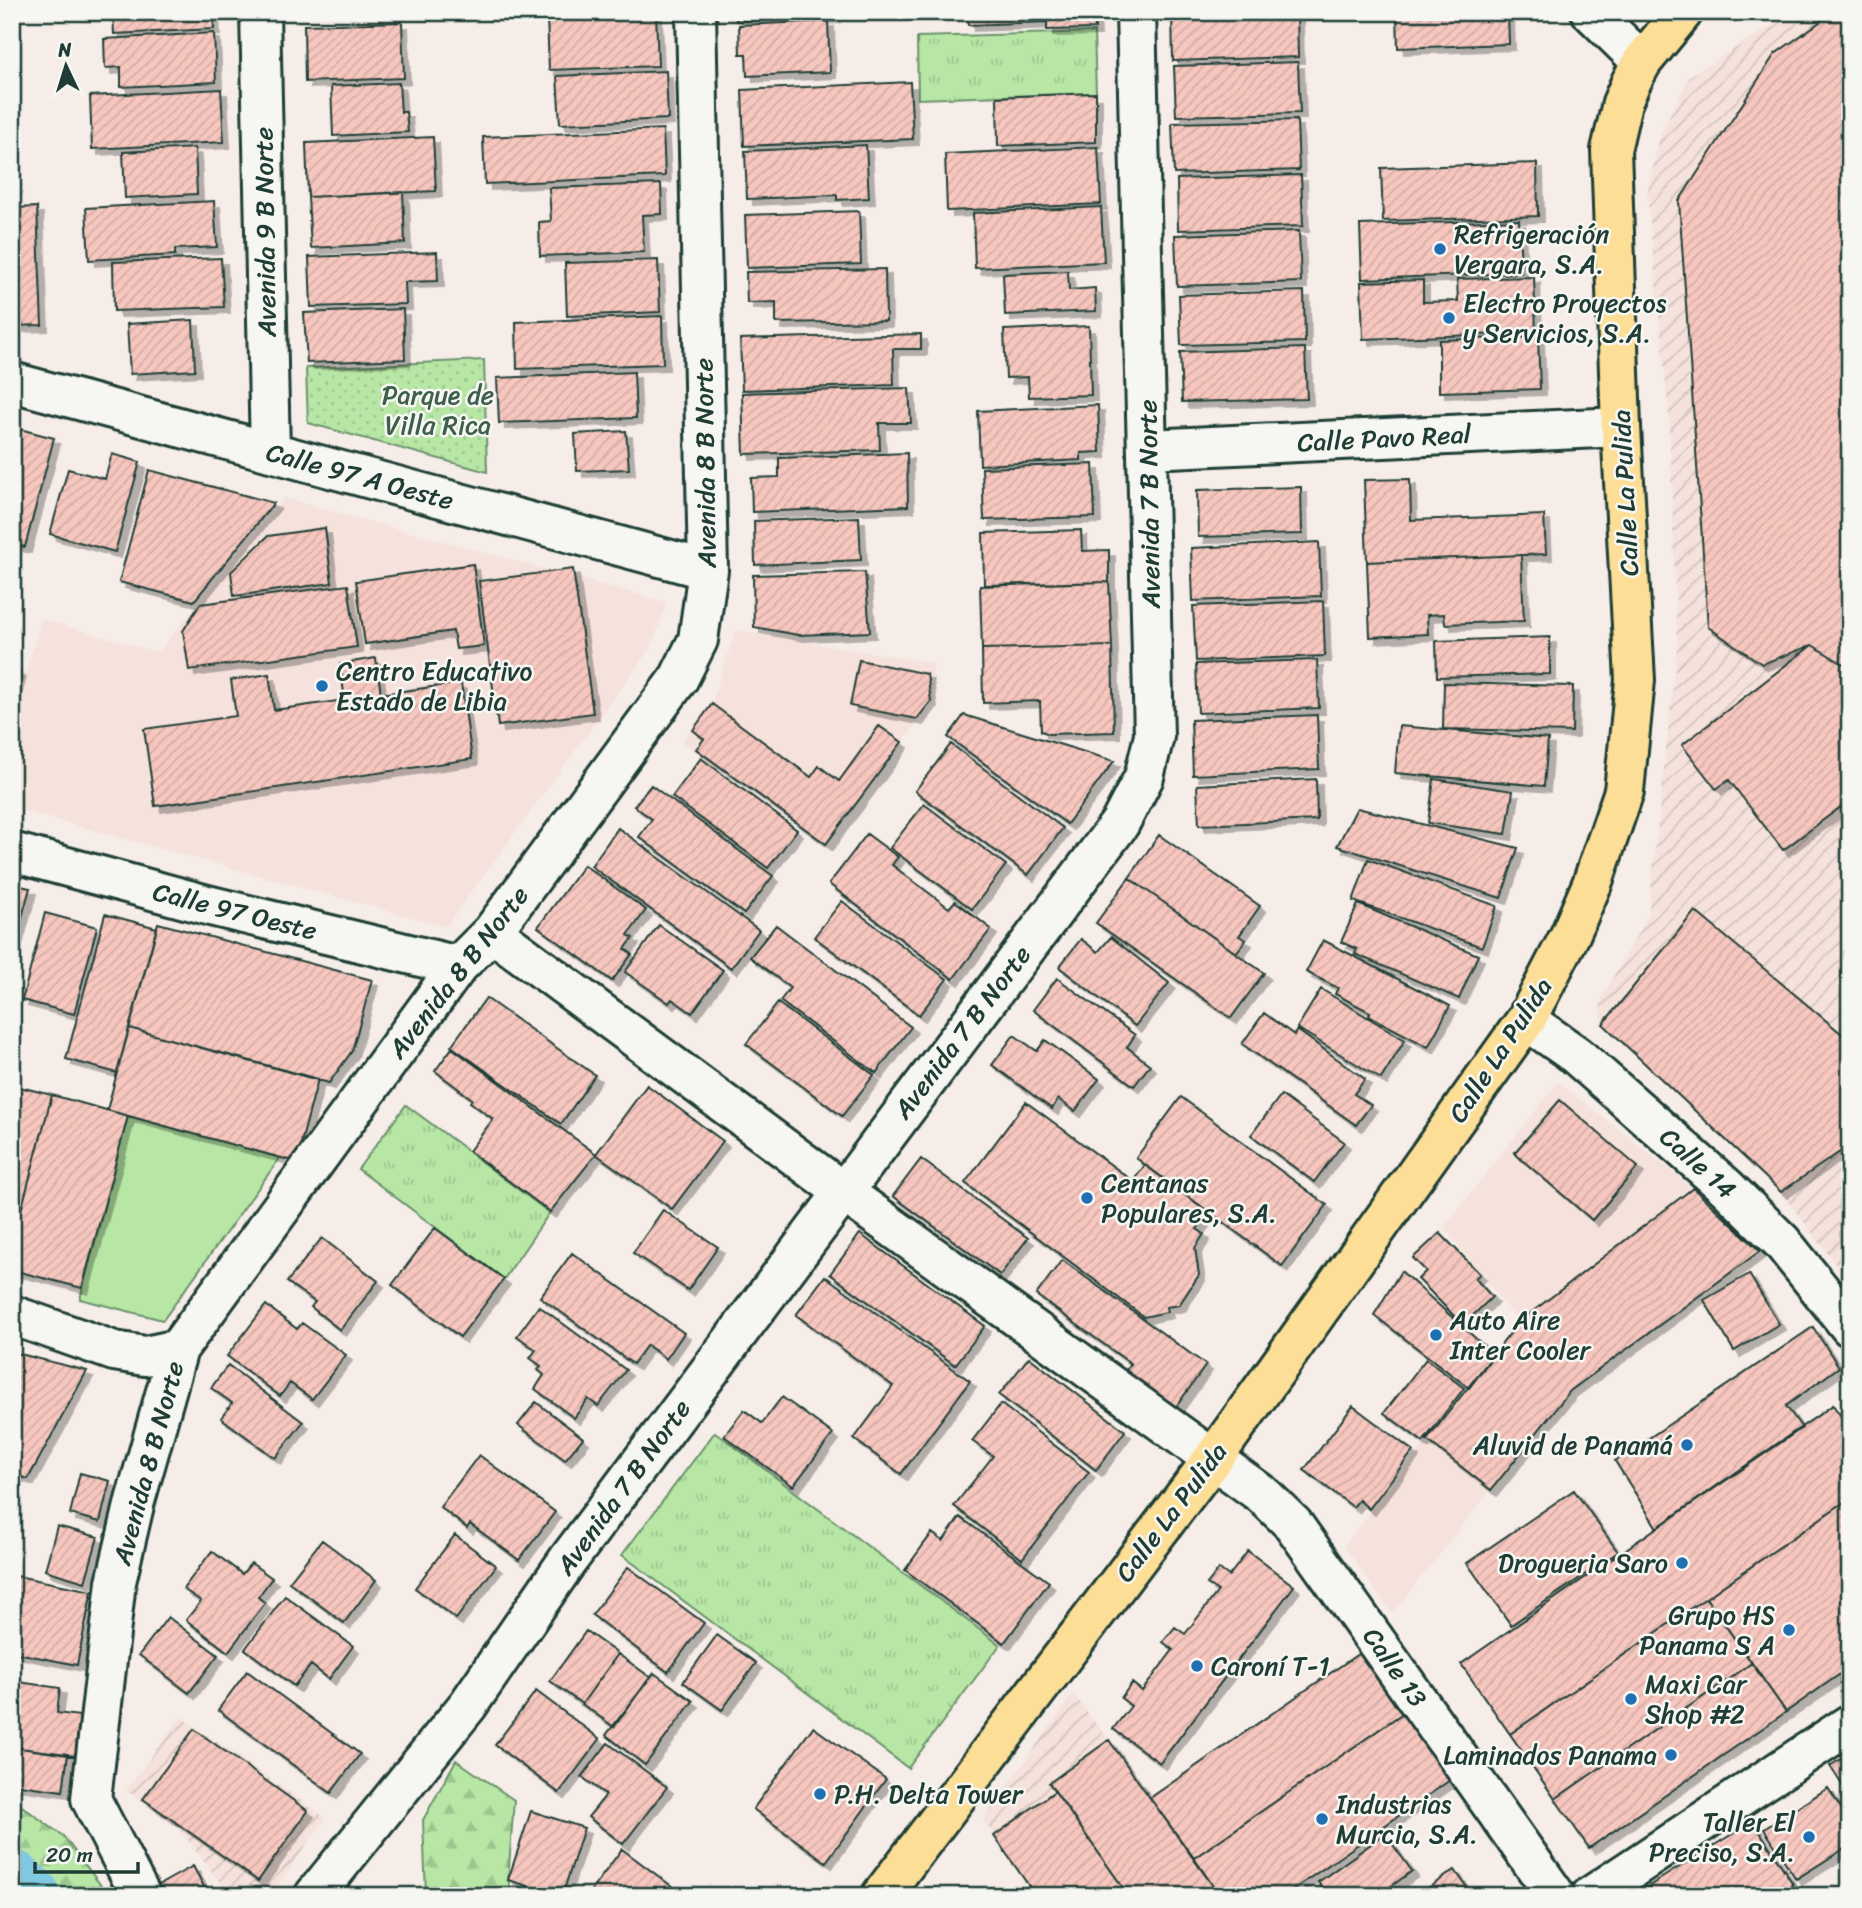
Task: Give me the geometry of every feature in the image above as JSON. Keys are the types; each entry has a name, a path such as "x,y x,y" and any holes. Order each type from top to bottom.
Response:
{"main road":[{"name":"Calle La Pulida","path":"881,1896 1212,1460 1526,1020 1570,935 1592,884 1625,791 1635,680 1621,427 1611,150 1622,103 1642,62 1683,12"}],"street":[{"name":"Avenida 9 B Norte","path":"260,12 270,452"},
{"name":"Avenida 8 B Norte","path":"141,1896 91,1800 116,1582 135,1501 178,1349 458,966 492,932 679,678 698,640 708,570 696,12"},
{"name":"Avenida 7 B Norte","path":"314,1896 468,1704 568,1560 1119,823 1144,778 1154,736 1136,12"},
{"path":"1591,12 1642,62"},
{"name":"Calle 97 A Oeste","path":"12,382 708,570"},
{"name":"Calle Pavo Real","path":"1148,449 1621,427"},
{"name":"Calle 97 Oeste","path":"12,852 224,909 458,966"},
{"name":"Calle 13","path":"492,932 842,1191 1263,1495 1293,1524 1556,1896"},
{"name":"Calle 14","path":"1526,1020 1577,1055 1726,1187 1782,1242 1850,1327"},
{"path":"12,1315 114,1351 145,1356 178,1349"},
{"path":"1591,1896 1850,1724"}],"shaded area":[{"path":"1794,12 1850,12 1850,1283 1781,1192 1603,1024 1600,1001 1648,915 1677,646 1669,416 1647,193 1661,132 1690,76"},
{"name":"Centro Educativo Estado de Libia","path":"284,498 667,602 652,646 446,927 12,808 12,720 41,619 158,652"},
{"path":"736,630 933,663 934,700 826,845 682,742 711,703"},
{"path":"1558,1082 1693,1188 1760,1251 1570,1391 1392,1614 1344,1546 1519,1323 1444,1227"},
{"path":"1073,1694 1220,1896 1036,1896 983,1820"},
{"path":"181,1717 326,1818 270,1896 230,1896 180,1830 126,1790"}],"green space":[{"path":"1094,32 1096,93 918,99 917,37"},
{"name":"Parque de Villa Rica","path":"484,360 487,472 308,423 306,368"},
{"path":"406,1105 550,1212 504,1279 358,1169"},
{"path":"128,1116 280,1158 163,1320 80,1299"},
{"path":"715,1432 1000,1645 908,1768 622,1555"},
{"path":"456,1760 514,1800 508,1880 513,1896 426,1896 423,1820"},
{"path":"12,1799 63,1836 109,1896 12,1896"}],"building":[{"path":"113,12 213,12 214,29 114,34"},
{"path":"656,12 658,66 549,70 547,16"},
{"path":"735,12 834,12 834,17 736,21"},
{"path":"967,12 1094,12 1095,29 1047,30 1047,22 968,25"},
{"path":"1172,12 1297,12 1298,57 1173,61"},
{"path":"1397,12 1508,12 1509,44 1398,48"},
{"path":"1834,12 1850,12 1850,668 1812,645 1762,664 1708,627 1679,201 1775,54"},
{"path":"828,21 830,72 747,76 746,54 740,54 739,25"},
{"path":"402,22 404,78 305,82 304,25"},
{"path":"214,33 216,82 121,87 121,67 105,68 104,39"},
{"path":"1298,62 1300,113 1176,116 1174,66"},
{"path":"666,71 668,119 560,124 557,76"},
{"path":"910,82 913,139 744,146 742,90"},
{"path":"399,83 401,112 406,112 408,132 333,136 331,86"},
{"path":"221,89 224,142 92,149 90,96"},
{"path":"1096,93 1096,142 998,146 997,97"},
{"path":"1297,120 1299,170 1174,174 1172,123"},
{"path":"663,129 665,176 485,184 483,137"},
{"path":"433,137 436,191 308,197 306,143"},
{"path":"866,145 869,198 837,200 837,195 747,199 745,151"},
{"path":"1098,147 1101,204 947,211 945,154"},
{"path":"195,148 197,194 125,198 123,152"},
{"path":"1537,163 1538,216 1383,221 1381,168"},
{"path":"1301,175 1303,226 1178,230 1177,179"},
{"path":"661,184 662,214 642,215 644,252 540,256 539,222 551,221 549,188"},
{"path":"403,192 405,243 311,248 308,197"},
{"path":"214,201 217,247 175,249 175,255 89,260 86,208"},
{"path":"37,207 42,325 12,326 12,208"},
{"path":"1101,207 1104,262 975,268 973,213"},
{"path":"859,211 861,264 747,268 745,215"},
{"name":"Refrigeración Vergara, S.A.","path":"1519,220 1521,273 1362,279 1360,225"},
{"path":"1299,231 1301,282 1177,286 1175,235"},
{"path":"437,252 438,281 405,282 406,304 311,307 309,257"},
{"path":"221,258 224,307 114,311 113,262"},
{"path":"658,260 660,312 567,316 565,263"},
{"path":"885,269 886,321 776,323 776,302 747,303 746,272"},
{"path":"1068,271 1069,290 1095,288 1096,311 1005,315 1003,274"},
{"name":"Electro Proyectos y Servicios, S.A.","path":"1534,277 1536,333 1363,339 1361,282 1423,280 1423,302 1458,301 1457,279"},
{"path":"1304,291 1305,342 1181,345 1179,295"},
{"path":"403,309 405,359 307,363 304,313"},
{"path":"662,316 663,364 517,369 516,322"},
{"path":"193,320 195,370 130,374 127,324"},
{"path":"1089,326 1091,395 1029,397 1028,377 1006,378 1004,330"},
{"path":"921,334 921,349 893,349 894,385 742,390 740,339"},
{"path":"1538,337 1540,389 1439,392 1439,340"},
{"path":"1305,348 1307,399 1182,402 1180,352"},
{"path":"634,372 636,418 499,423 497,378"},
{"path":"909,388 911,423 879,423 880,450 744,454 742,393"},
{"path":"1098,405 1100,452 1081,453 1081,460 980,465 978,411"},
{"path":"12,427 54,438 25,547 12,544"},
{"path":"626,431 629,469 577,471 575,434"},
{"path":"907,453 908,506 752,512 751,478 779,477 779,458"},
{"path":"112,454 140,462 115,552 50,534 68,469 105,479"},
{"path":"1093,464 1095,517 984,520 982,468"},
{"path":"149,470 274,503 194,601 119,582"},
{"path":"1410,479 1411,520 1544,515 1546,554 1367,562 1364,480"},
{"path":"1301,487 1302,534 1198,537 1197,490"},
{"path":"859,517 861,560 755,565 754,521"},
{"path":"325,528 332,583 234,596 231,572 268,536"},
{"path":"1081,530 1082,551 1109,550 1109,582 984,585 983,533"},
{"path":"1319,542 1321,596 1193,601 1191,548"},
{"path":"1521,555 1524,621 1445,624 1444,614 1427,615 1428,634 1370,637 1367,562"},
{"path":"473,564 484,646 456,649 453,631 365,644 356,581"},
{"path":"573,569 593,713 498,726 479,581"},
{"path":"865,572 870,632 798,635 754,627 753,575"},
{"path":"1109,582 1112,646 982,649 980,586"},
{"path":"348,585 357,647 189,670 183,631 200,604"},
{"path":"1323,601 1325,656 1196,661 1193,606"},
{"path":"1550,637 1550,674 1437,677 1436,641"},
{"path":"1812,645 1850,668 1850,800 1783,850 1729,780 1716,789 1682,745"},
{"path":"1112,646 1114,732 1049,734 1041,731 1040,701 983,703 982,649"},
{"path":"376,658 381,694 461,683 472,759 155,806 144,729 236,716 231,680 269,674 274,710 345,700 340,664"},
{"path":"859,660 927,674 931,701 917,719 850,706"},
{"path":"1317,660 1319,708 1198,713 1196,664"},
{"path":"12,668 20,671 12,701"},
{"path":"1444,683 1573,686 1572,732 1443,729"},
{"path":"712,704 811,777 819,766 839,781 879,726 902,742 826,844 696,749 704,739 693,730"},
{"path":"964,715 1114,761 1067,824 948,737"},
{"path":"1317,715 1319,769 1193,775 1191,720"},
{"path":"1399,726 1548,739 1544,786 1395,773"},
{"path":"951,744 1063,828 1028,875 915,791"},
{"path":"701,758 797,830 768,868 672,797"},
{"path":"1316,779 1317,820 1199,825 1197,785"},
{"path":"1434,779 1513,791 1506,834 1428,823"},
{"path":"651,785 773,876 744,914 639,837 652,819 634,806"},
{"path":"924,804 1006,865 972,909 890,848"},
{"path":"1357,808 1518,848 1501,898 1337,846"},
{"path":"618,828 759,930 731,968 591,866"},
{"path":"867,834 898,857 892,865 949,908 955,901 991,929 953,979 829,884"},
{"path":"1159,835 1260,906 1239,936 1246,940 1236,953 1129,878"},
{"path":"1368,859 1497,906 1482,947 1353,901"},
{"path":"584,865 646,910 628,935 633,938 625,949 632,954 612,981 538,927"},
{"path":"1129,878 1264,973 1231,1018 1096,923"},
{"path":"12,884 30,888 12,953"},
{"path":"842,901 947,979 919,1015 814,937"},
{"path":"1358,904 1478,955 1459,999 1355,954 1357,949 1341,942"},
{"path":"1695,911 1850,1038 1850,1145 1781,1192 1603,1024"},
{"path":"45,913 97,927 74,1014 22,1000"},
{"path":"105,914 157,928 117,1073 66,1059"},
{"path":"158,923 372,980 352,1051 329,1083 129,1028"},
{"path":"659,925 723,970 692,1013 672,999 669,1003 625,972"},
{"path":"776,925 911,1027 876,1073 780,1001 790,988 750,957"},
{"path":"1111,937 1169,983 1135,1026 1059,967 1081,939 1098,952"},
{"path":"1323,940 1450,1006 1428,1047 1369,1016 1370,1012 1335,994 1338,988 1306,972"},
{"path":"1057,978 1135,1035 1127,1047 1150,1065 1134,1086 1033,1010"},
{"path":"1321,989 1405,1040 1381,1079 1297,1028"},
{"path":"486,998 595,1075 561,1124 451,1046"},
{"path":"778,1003 874,1075 842,1116 746,1044"},
{"path":"1264,1013 1294,1035 1297,1030 1365,1079 1354,1094 1371,1105 1356,1125 1242,1044"},
{"path":"129,1028 318,1079 296,1162 107,1110"},
{"path":"1014,1035 1037,1051 1045,1040 1099,1079 1075,1111 1058,1099 1052,1109 992,1065"},
{"path":"452,1048 596,1154 550,1212 469,1151 493,1119 435,1071"},
{"path":"12,1085 52,1095 12,1244"},
{"path":"647,1085 723,1141 672,1209 596,1154"},
{"path":"52,1095 128,1116 82,1288 12,1270 12,1244"},
{"path":"1281,1095 1344,1142 1314,1182 1251,1135"},
{"path":"1181,1097 1327,1205 1282,1266 1136,1158"},
{"path":"1560,1100 1638,1167 1592,1220 1514,1153"},
{"name":"Centanas Populares, S.A.","path":"1026,1102 1133,1181 1145,1165 1209,1213 1197,1229 1204,1234 1195,1248 1199,1275 1179,1305 1166,1307 1167,1312 1144,1317 965,1183"},
{"path":"921,1159 1028,1238 1000,1275 893,1196"},
{"path":"1693,1188 1760,1251 1570,1391 1491,1490 1427,1440 1519,1322"},
{"path":"663,1210 718,1247 688,1290 633,1253"},
{"path":"435,1228 504,1279 460,1337 392,1285"},
{"path":"1440,1233 1480,1274 1475,1278 1492,1297 1463,1325 1418,1279 1426,1271 1413,1258"},
{"path":"860,1234 985,1326 955,1365 830,1274"},
{"path":"322,1238 378,1281 340,1330 311,1307 315,1302 287,1282"},
{"path":"572,1253 684,1333 666,1359 647,1345 633,1364 540,1297"},
{"path":"1062,1260 1206,1365 1175,1408 1125,1371 1131,1364 1036,1295"},
{"name":"Auto Aire Inter Cooler","path":"1401,1271 1494,1355 1469,1388 1374,1315"},
{"path":"1749,1274 1779,1324 1734,1351 1704,1300"},
{"path":"825,1276 970,1381 901,1474 854,1439 893,1386 796,1315"},
{"path":"266,1305 297,1329 302,1323 346,1355 312,1399 290,1383 280,1396 227,1356"},
{"path":"539,1306 626,1370 598,1406 588,1399 574,1418 535,1389 544,1375 538,1370 541,1366 530,1358 536,1350 517,1336"},
{"path":"1813,1327 1839,1367 1786,1406 1802,1428 1657,1528 1615,1461"},
{"path":"12,1352 87,1371 28,1479 12,1474"},
{"path":"1029,1357 1125,1431 1096,1470 999,1395"},
{"path":"1426,1359 1464,1388 1423,1442 1384,1413"},
{"path":"228,1365 303,1422 275,1458 221,1418 232,1403 211,1388"},
{"path":"782,1397 833,1434 793,1486 724,1436 744,1410 762,1423"},
{"path":"536,1402 583,1438 565,1460 518,1425"},
{"path":"1001,1404 1089,1472 1022,1559 954,1506 993,1456 972,1441"},
{"name":"Drogueria Saro","path":"1833,1405 1850,1429 1850,1498 1510,1734 1461,1664"},
{"path":"1353,1406 1413,1451 1369,1509 1359,1500 1353,1507 1304,1470"},
{"path":"479,1455 555,1512 519,1560 470,1524 467,1528 440,1507"},
{"path":"80,1473 110,1481 100,1522 70,1514"},
{"path":"1574,1490 1618,1552 1511,1625 1467,1563"},
{"name":"Grupo HS Panama S A","path":"1850,1498 1850,1667 1786,1712 1706,1598"},
{"path":"960,1517 1049,1582 1004,1643 905,1570 932,1533 943,1541"},
{"path":"57,1526 98,1537 85,1582 45,1570"},
{"path":"455,1535 496,1566 456,1619 415,1588"},
{"path":"322,1540 376,1580 344,1623 289,1582"},
{"path":"212,1551 242,1574 251,1563 272,1578 258,1597 265,1603 228,1652 186,1620 201,1601 183,1589"},
{"name":"Caroní T-1","path":"1248,1551 1294,1586 1160,1763 1113,1729 1131,1706 1121,1698 1132,1683 1142,1691 1173,1650 1163,1642 1175,1627 1185,1634 1218,1591 1207,1584 1219,1569 1229,1576"},
{"path":"628,1567 704,1623 668,1672 592,1615"},
{"path":"17,1576 92,1591 77,1665 12,1652 12,1600"},
{"path":"285,1596 353,1646 329,1679 311,1665 294,1686 245,1649"},
{"name":"Maxi Car Shop #2","path":"1706,1598 1752,1663 1555,1799 1510,1734"},
{"path":"168,1617 218,1655 189,1693 139,1655"},
{"path":"586,1631 618,1654 582,1704 550,1681"},
{"path":"717,1635 756,1663 722,1710 683,1682"},
{"path":"1361,1652 1403,1713 1194,1858 1150,1798"},
{"path":"618,1654 650,1677 614,1727 582,1704"},
{"name":"Laminados Panama","path":"1752,1663 1786,1712 1589,1848 1555,1799"},
{"path":"247,1671 360,1754 331,1793 218,1710"},
{"path":"654,1673 693,1701 645,1765 606,1735"},
{"path":"12,1681 60,1688 57,1713 87,1717 82,1757 12,1747"},
{"path":"536,1691 600,1739 559,1793 495,1745"},
{"name":"Industrias Murcia, S.A.","path":"1403,1713 1450,1780 1284,1896 1220,1896 1194,1858"},
{"name":"P.H. Delta Tower","path":"813,1727 886,1779 826,1862 753,1809"},
{"path":"194,1729 308,1811 258,1881 143,1799"},
{"path":"1109,1740 1220,1896 1129,1896 1049,1783"},
{"path":"608,1743 667,1787 623,1844 588,1817 606,1795 582,1777"},
{"path":"12,1747 68,1754 63,1791 12,1784"},
{"path":"1850,1753 1850,1797 1830,1766"},
{"name":"Taller El Preciso, S.A.","path":"1828,1788 1850,1822 1850,1845 1796,1879 1764,1829"},
{"path":"1055,1791 1129,1896 1036,1896 994,1836"},
{"path":"531,1811 584,1828 562,1896 508,1880"},
{"path":"1753,1821 1793,1884 1774,1896 1633,1896"},
{"path":"1385,1834 1412,1871 1378,1896 1328,1896 1318,1882"},
{"path":"622,1849 685,1896 587,1896"},
{"path":"193,1866 209,1896 163,1896 157,1886"},
{"path":"1455,1870 1473,1896 1416,1896"}],"waterway":[{"path":"12,1880 30,1896"}],"place":[{"name":"Refrigeración Vergara, S.A.","path":"1440,249"},
{"name":"Electro Proyectos y Servicios, S.A.","path":"1449,318"},
{"name":"Centro Educativo Estado de Libia","path":"322,686"},
{"name":"Centanas Populares, S.A.","path":"1087,1198"},
{"name":"Auto Aire Inter Cooler","path":"1436,1335"},
{"name":"Aluvid de Panamá","path":"1687,1445"},
{"name":"Drogueria Saro","path":"1682,1563"},
{"name":"Grupo HS Panama S A","path":"1789,1630"},
{"name":"Caroní T-1","path":"1197,1666"},
{"name":"Maxi Car Shop #2","path":"1631,1699"},
{"name":"Laminados Panama","path":"1671,1755"},
{"name":"P.H. Delta Tower","path":"820,1794"},
{"name":"Industrias Murcia, S.A.","path":"1322,1819"},
{"name":"Taller El Preciso, S.A.","path":"1809,1837"}]}
